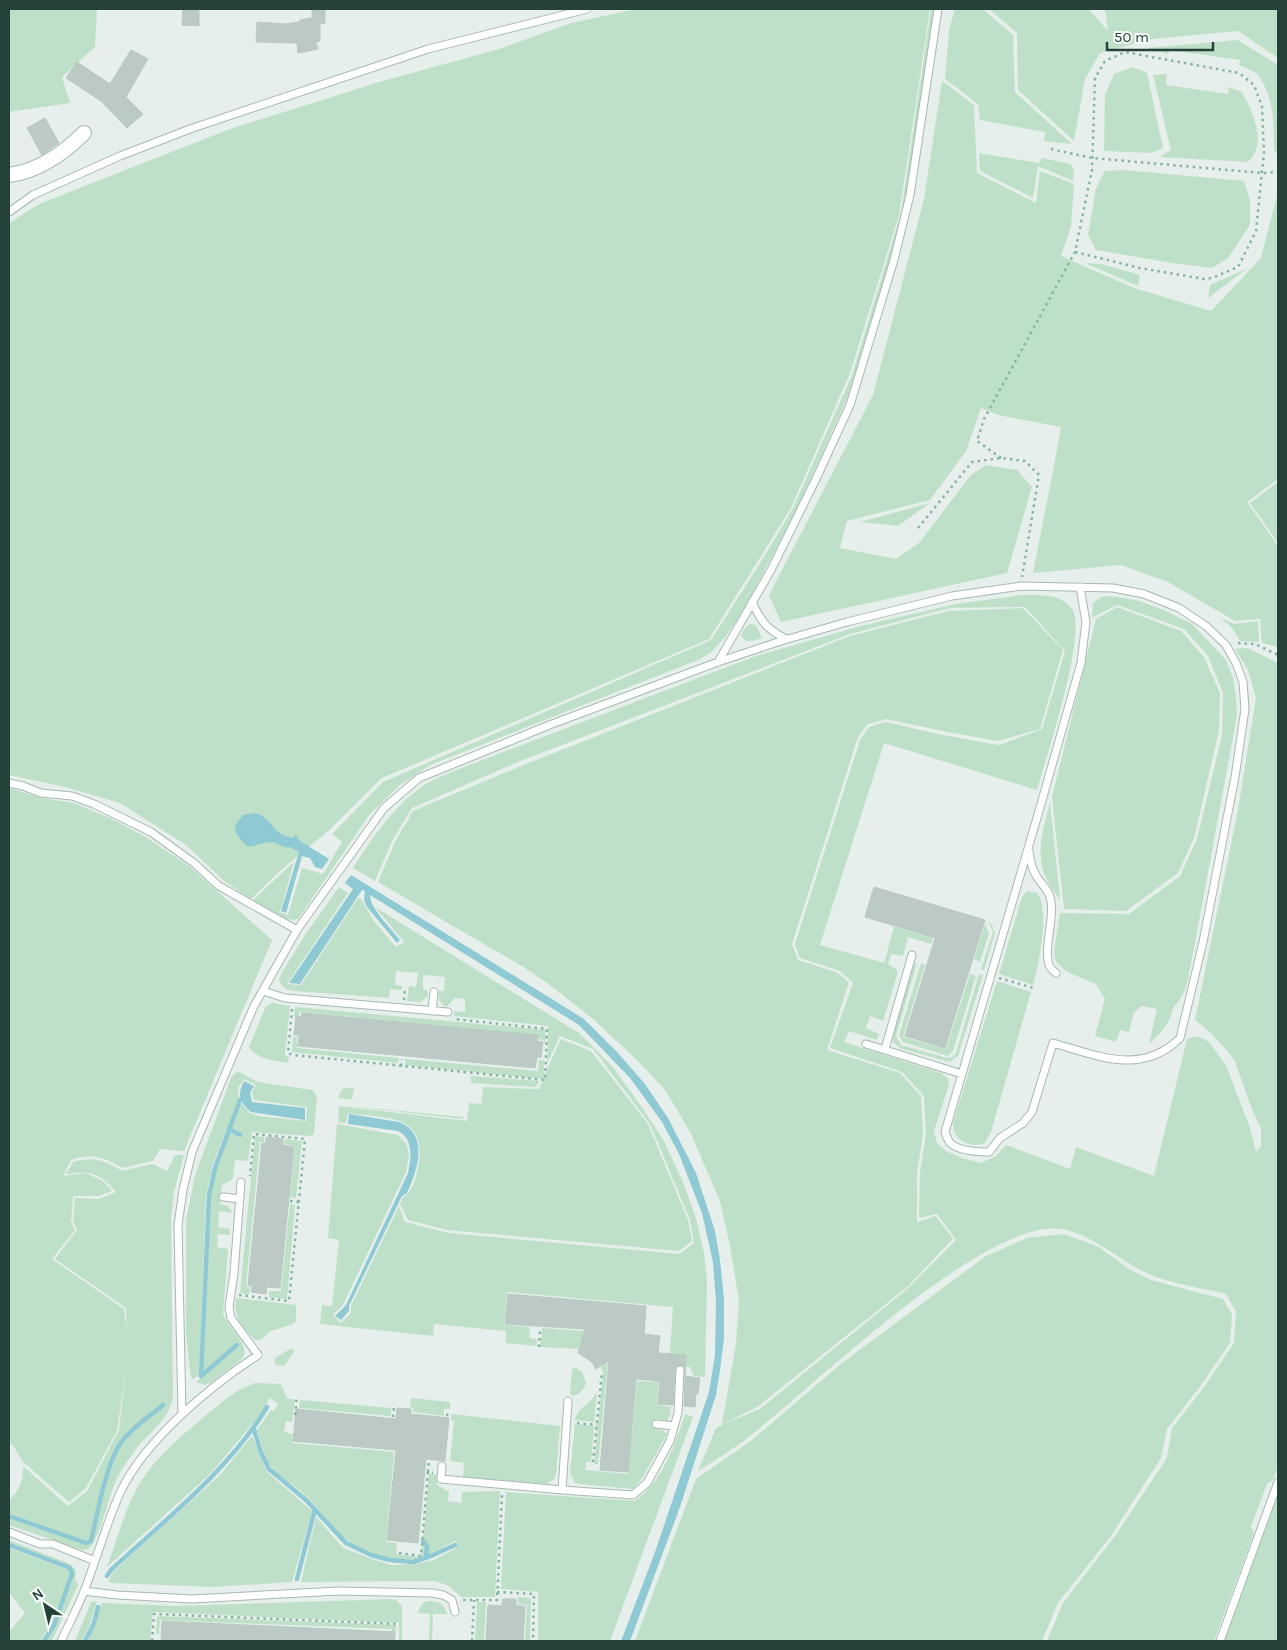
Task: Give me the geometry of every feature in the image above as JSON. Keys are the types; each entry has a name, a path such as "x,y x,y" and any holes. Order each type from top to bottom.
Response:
{"street":[{"path":"9,175 44,164 73,144 84,133"}],"lane":[{"path":"9,212 33,195 120,156 190,130 428,49 587,9"},
{"path":"718,662 771,570 816,479 853,396 894,260 910,195 938,9"},
{"path":"182,1414 178,1225 183,1190 192,1152 254,1006 298,930 384,808 419,778 552,724 718,662 786,639 952,596 1021,586 1080,587 1113,588 1144,594 1179,608 1206,626 1226,645 1236,663 1243,682 1245,709 1235,777 1204,942 1180,1038 1170,1048 1153,1057 1130,1061 1107,1058 1053,1043 1032,1112 1023,1123 1000,1138 989,1152 976,1152 959,1147 950,1142 945,1132 1081,663 1086,622 1080,587"},
{"path":"752,602 759,617 771,631 786,639"},
{"path":"9,783 24,786 41,793 72,796 94,804 151,832 194,863 219,886 298,930"},
{"path":"1028,848 1036,877 1045,887 1051,899 1052,919 1048,960 1050,968 1056,973"},
{"path":"885,1049 912,955"},
{"path":"263,991 293,999 432,1011 448,1015"},
{"path":"432,1011 434,992"},
{"path":"866,1044 962,1074"},
{"path":"61,1641 84,1591 120,1493 135,1468 182,1414 258,1355 231,1318 229,1307 234,1274 241,1182"},
{"path":"224,1197 240,1199"},
{"path":"442,1466 441,1479 502,1486 633,1494 647,1483 670,1440 678,1413 680,1370"},
{"path":"562,1490 568,1401"},
{"path":"656,1424 674,1426"},
{"path":"1220,1641 1278,1482"},
{"path":"9,1532 40,1544 53,1544 95,1561"},
{"path":"84,1591 192,1599 338,1591 432,1593 443,1594 452,1600 455,1612"}],"path":[{"path":"1001,458 977,441 984,419 1074,252 1092,170 1094,78 1104,61 1125,52 1239,73 1254,85 1262,106 1264,152 1256,231 1238,267 1212,278 1204,279 1140,268 1074,252"},
{"path":"1051,149 1092,158 1262,173 1278,172"},
{"path":"918,528 972,462 1001,458 1025,462 1039,476 1021,586"},
{"path":"1226,645 1237,643 1255,644 1278,655"},
{"path":"998,977 1034,988"},
{"path":"293,999 288,1054 544,1080 548,1029 448,1015"},
{"path":"401,1066 402,1059"},
{"path":"238,1295 289,1301 305,1139 254,1134 250,1176"},
{"path":"290,1201 299,1202"},
{"path":"538,1347 540,1329"},
{"path":"594,1462 602,1372"},
{"path":"295,1415 297,1396"},
{"path":"393,1417 394,1406"},
{"path":"447,1416 448,1411"},
{"path":"577,1423 597,1425"},
{"path":"398,1553 421,1556 429,1462"},
{"path":"428,1472 442,1474"},
{"path":"460,1600 497,1600 502,1486"},
{"path":"498,1592 534,1594 533,1641"},
{"path":"472,1641 474,1600"},
{"path":"152,1641 154,1614 398,1624"}],"green space":[{"path":"9,9 97,9 95,47 62,77 70,103 9,112"},
{"path":"637,9 930,9 899,215 850,373 791,508 709,639 382,778 327,832 281,870 251,899 224,881 186,845 120,803 65,787 9,775 9,226 11,222 39,204 230,129 379,82 499,49 571,23"},
{"path":"931,9 936,9 910,182 889,271 849,394 798,507 751,596 722,641 709,654 698,660 430,765 400,785 370,814 298,919 292,920 280,917 253,900 294,862 280,912 288,915 302,868 323,874 342,842 332,834 383,782 711,640 793,508 852,375 901,213"},
{"path":"955,9 983,9 1013,35 1015,92 1072,144 1044,141 1045,132 980,120 978,104 945,79 949,30"},
{"path":"989,9 1089,9 1108,31 1105,9 1278,9 1278,58 1238,31 1152,39 1100,53 1085,79 1074,141 1018,90 1017,33"},
{"path":"1238,40 1278,65 1278,154 1274,150 1272,110 1267,91 1257,74 1239,65 1240,60 1170,50 1168,54 1147,48"},
{"path":"1133,67 1147,73 1163,148 1151,153 1104,151 1105,95 1114,74"},
{"path":"1167,74 1166,85 1228,94 1229,87 1242,92 1255,121 1258,137 1254,153 1248,162 1160,157 1171,150 1153,75"},
{"path":"942,81 974,105 977,173 1036,203 1040,171 1074,184 1071,227 1061,256 1134,288 1211,311 1261,258 1278,192 1278,479 1247,502 1278,546 1278,647 1262,643 1260,619 1235,621 1168,582 1121,565 1033,573 1061,427 998,415 981,408 966,451 930,500 847,521 840,548 896,559 919,543 971,475 986,465 1017,470 1032,487 1007,573 781,622 769,595 873,395 924,199"},
{"path":"979,153 1039,163 1042,158 1071,164 1074,171 1073,181 1038,166 1033,198 980,171"},
{"path":"1123,170 1244,181 1250,200 1250,225 1228,258 1212,268 1096,250 1088,235 1096,188 1105,171"},
{"path":"1085,263 1102,264 1140,275 1138,286"},
{"path":"1248,268 1208,298 1210,285"},
{"path":"1278,482 1278,543 1250,503"},
{"path":"930,503 898,526 860,522"},
{"path":"1023,595 1049,596 1062,600 1072,609 1075,622 1075,642 1064,696 1037,790 884,743 820,945 884,963 894,927 933,938 931,944 908,937 903,956 891,954 888,964 897,970 897,975 883,1021 870,1016 866,1028 879,1034 877,1040 849,1031 844,1042 941,1073 948,1078 949,1084 934,1131 937,1143 946,1151 981,1163 996,1156 1006,1145 1070,1169 1076,1147 1154,1176 1187,1039 1198,1036 1209,1042 1226,1065 1250,1128 1256,1152 1261,1146 1261,1128 1253,1112 1234,1059 1211,1033 1195,1020 1238,810 1256,698 1248,670 1235,649 1247,648 1278,663 1278,1466 1273,1480 1267,1484 1251,1526 1254,1533 1214,1641 1047,1641 1063,1603 1115,1536 1167,1458 1172,1428 1205,1386 1234,1343 1236,1312 1226,1294 1177,1283 1149,1274 1088,1238 1066,1230 1033,1232 992,1248 947,1276 900,1310 745,1440 698,1471 716,1428 760,1409 906,1290 956,1240 937,1214 919,1218 920,1172 926,1134 924,1096 902,1072 830,1048 853,983 840,971 800,958 795,944 860,740 869,727 886,722 999,745 1042,729 1065,651 1025,607 950,608 850,634 518,762 412,808 392,841 375,881 353,868 377,833 404,801 437,778 756,656 861,626 955,604"},
{"path":"1110,596 1140,601 1192,624 1226,660 1233,678 1236,698 1237,716 1187,981 1184,992 1174,1006 1168,1023 1149,1044 1157,1009 1142,1006 1134,1012 1129,1032 1120,1030 1116,1042 1095,1036 1105,999 1096,984 1067,972 1056,962 1054,952 1060,913 1129,914 1180,876 1197,839 1222,735 1223,693 1208,656 1184,629 1117,605 1092,618 1093,603 1101,597"},
{"path":"1117,607 1181,631 1204,657 1220,693 1219,731 1194,838 1178,873 1126,911 1064,909 1052,797 1096,619"},
{"path":"1023,608 1063,650 1040,729 998,741 886,719 868,724 858,737 792,944 798,960 836,972 849,982 827,1050 900,1073 921,1096 923,1134 917,1173 917,1222 936,1216 953,1239 906,1288 757,1407 722,1425 736,1343 739,1301 730,1246 720,1201 691,1134 666,1091 636,1059 593,1019 550,985 525,968 378,882 395,842 413,811 521,766 850,636 948,611"},
{"path":"1220,617 1234,624 1258,621 1259,642 1240,641 1232,628"},
{"path":"750,624 756,625 762,638 746,641 741,635"},
{"path":"9,788 42,798 74,803 112,819 144,836 189,866 272,940 184,1151 160,1149 153,1161 122,1168 98,1157 78,1158 71,1160 63,1176 86,1173 66,1174 73,1162 87,1159 110,1164 122,1171 152,1164 167,1171 175,1155 184,1155 174,1192 171,1219 173,1397 165,1417 138,1446 116,1480 99,1531 89,1549 82,1550 9,1525 9,1500 16,1493 20,1485 23,1466 68,1506 87,1491 119,1430 127,1362 117,1431 86,1488 69,1502 23,1462 9,1442","holes":["86,1173 105,1180 116,1192 99,1199 75,1198 73,1221 77,1230 55,1259 126,1308 127,1331 124,1309 52,1259 75,1230 71,1222 73,1196 99,1196 112,1191 103,1181"]},
{"path":"1050,802 1060,900 1047,880 1041,860 1041,841"},
{"path":"339,887 348,893 287,984 301,985 358,898 362,900 373,920 396,947 404,942 375,907 579,1033 612,1066 664,1141 683,1182 696,1218 704,1253 707,1279 705,1377 694,1376 690,1367 669,1365 673,1307 507,1292 504,1325 530,1327 529,1338 537,1339 537,1346 506,1343 506,1331 434,1324 433,1336 320,1324 322,1305 332,1306 339,1240 328,1238 337,1124 398,1135 407,1145 409,1156 406,1172 343,1305 333,1315 341,1323 351,1313 351,1306 399,1206 405,1222 449,1233 679,1254 694,1243 690,1220 650,1124 593,1049 560,1036 547,1064 548,1026 454,1016 454,1011 465,1012 465,999 455,998 446,1007 440,1002 439,991 444,991 445,977 423,975 423,989 427,990 428,996 420,1002 407,1001 409,986 416,987 418,973 396,971 395,985 402,986 402,990 390,989 389,998 296,991 284,987 279,980 281,974 305,935"},
{"path":"1027,891 1037,893 1043,911 1042,938 1033,985 999,974 1022,897"},
{"path":"988,921 995,933 984,970 981,969 993,932"},
{"path":"985,924 989,933 980,962 974,959"},
{"path":"917,963 896,1036 901,1045 947,1058 952,1057 956,1053 979,974 983,975 958,1056 950,1062 902,1049 893,1042 892,1037 911,969"},
{"path":"921,963 925,965 903,1037 946,1049 970,974 976,976 953,1051 948,1056 903,1042 899,1035"},
{"path":"997,981 1031,992 991,1132 984,1144 972,1145 959,1138 953,1123"},
{"path":"272,1003 290,1006 285,1055 289,1057 288,1063 257,1055 249,1047 266,1006"},
{"path":"295,1007 546,1030 545,1043 543,1040 538,1039 538,1035 300,1012 299,1016 294,1016"},
{"path":"293,1037 297,1037 297,1048 399,1058 398,1063 292,1052"},
{"path":"561,1039 591,1051 648,1124 688,1220 692,1241 679,1251 447,1230 408,1220 400,1204 403,1197 414,1184 420,1149 417,1137 411,1128 390,1118 348,1113 346,1123 338,1122 339,1106 467,1121 469,1103 481,1104 483,1087 539,1089 543,1079 405,1065 405,1059 538,1071 539,1060 544,1060 544,1076"},
{"path":"239,1072 258,1082 312,1090 317,1096 314,1134 311,1136 252,1132 248,1161 235,1160 233,1179 222,1185 220,1204 228,1206 233,1213 219,1211 218,1227 230,1229 230,1235 218,1234 217,1247 228,1249 223,1314 241,1341 244,1352 243,1358 212,1382 205,1385 196,1382 240,1346 237,1343 202,1372 211,1196 216,1168 230,1132 240,1138 242,1134 231,1128 241,1103 250,1113 259,1116 306,1121 307,1107 254,1100 252,1093 256,1085 244,1079 238,1088 239,1098 213,1164 206,1196 199,1375 193,1379 190,1371 186,1333 186,1221 195,1175 231,1078 235,1073"},
{"path":"471,1076 540,1081 536,1087 471,1083"},
{"path":"354,1088 352,1100 338,1098 342,1089"},
{"path":"340,1105 464,1117 463,1119"},
{"path":"255,1136 264,1137 264,1142 260,1142 246,1286 250,1287 249,1295 240,1293"},
{"path":"285,1139 302,1141 296,1198 290,1197 295,1146 284,1144"},
{"path":"290,1204 295,1205 287,1299 269,1297 269,1291 281,1291"},
{"path":"1064,1234 1099,1247 1129,1269 1151,1280 1223,1299 1232,1314 1230,1343 1199,1388 1167,1429 1161,1458 1111,1536 1058,1603 1042,1641 635,1641 696,1479 752,1440 842,1363 986,1256 1027,1238"},
{"path":"236,1298 296,1305 296,1321 293,1324 271,1331 260,1340 255,1340 246,1331 237,1316"},
{"path":"542,1328 614,1333 583,1347 579,1346 578,1349 540,1347"},
{"path":"292,1348 294,1352 284,1366 275,1365 275,1358"},
{"path":"596,1356 611,1360 608,1360 598,1464 594,1464 603,1372 601,1367 603,1366"},
{"path":"654,1367 660,1367 657,1405 671,1407 667,1421 656,1419 655,1428 663,1430 667,1434 643,1477 633,1489 575,1483 570,1473 575,1424 594,1426 591,1462 586,1462 585,1470 628,1474 637,1381 653,1382"},
{"path":"576,1368 582,1372 586,1382 581,1391 572,1396 570,1393 572,1369"},
{"path":"255,1383 281,1384 287,1398 295,1400 292,1422 286,1421 284,1432 293,1434 292,1443 394,1452 386,1542 397,1543 396,1554 421,1557 423,1543 426,1551 424,1557 405,1560 386,1558 359,1548 345,1539 306,1496 273,1469 265,1455 257,1430 271,1410 274,1411 278,1404 270,1398 260,1415 210,1474 107,1567 135,1492 157,1461 175,1442 216,1407 234,1393"},
{"path":"597,1391 594,1422 575,1420 579,1412"},
{"path":"411,1398 450,1402 450,1409 444,1409 444,1416 413,1412 413,1408 410,1408"},
{"path":"300,1400 391,1408 391,1416 299,1408"},
{"path":"451,1414 560,1426 556,1475 554,1479 546,1484 463,1477 464,1463 450,1461 454,1421 451,1420"},
{"path":"685,1414 693,1417 610,1641 538,1641 538,1592 501,1589 506,1492 635,1501 653,1484 660,1473 672,1450"},
{"path":"252,1436 267,1472 312,1511 292,1582 213,1587 112,1583 108,1581 114,1571 220,1475"},
{"path":"429,1474 438,1475 437,1485 449,1492 448,1501 461,1503 462,1492 500,1491 495,1597 461,1597 449,1586 435,1581 301,1582 316,1517 343,1548 392,1565 415,1564 434,1560 456,1548 458,1543 455,1541 428,1555 429,1545 423,1538"},
{"path":"1278,1489 1278,1641 1224,1641 1227,1633"},
{"path":"9,1540 70,1564 76,1570 75,1579 78,1585 52,1641 46,1641 55,1626 73,1575 71,1567 9,1543"},
{"path":"9,1548 68,1570 70,1575 52,1622 40,1641 9,1641 9,1632 25,1613 9,1592"},
{"path":"518,1597 531,1598 530,1641 525,1641 527,1605 518,1604"},
{"path":"396,1600 402,1606 402,1641 399,1641 399,1623 153,1612 150,1641 88,1641 102,1603 176,1606"},
{"path":"97,1601 90,1624 82,1641 75,1641 91,1602"},
{"path":"428,1601 440,1603 447,1614 433,1614 432,1641 429,1641 430,1614 418,1613 422,1605"},
{"path":"477,1602 486,1602 484,1641 475,1641"},
{"path":"157,1616 396,1625 395,1641 392,1641 392,1629 160,1620 159,1634 156,1634"}],"water":[{"path":"255,813 265,818 280,834 292,838 296,835 300,841 329,859 322,869 315,867 310,858 302,856 286,913 281,911 299,852 290,847 271,842 246,846 235,832 236,824 243,815"},
{"path":"351,875 584,1019 645,1084 668,1118 696,1173 715,1231 720,1260 724,1300 724,1338 720,1370 716,1395 680,1507 630,1641 621,1641 654,1555 709,1392 715,1355 716,1301 713,1262 702,1213 679,1154 662,1122 630,1078 579,1025 370,895 377,912 400,940 397,943 367,907 364,900 365,891 362,890 300,984 289,983 353,889 345,883"},
{"path":"244,1081 254,1086 250,1093 252,1102 305,1108 305,1120 251,1112 240,1098 240,1090"},
{"path":"349,1114 399,1122 409,1128 415,1135 418,1144 418,1154 417,1164 407,1193 402,1196 349,1306 349,1311 341,1320 335,1316 346,1305 408,1173 410,1161 409,1144 403,1134 398,1131 348,1124"}],"building":[{"path":"183,9 199,9 199,26 182,25"},
{"path":"312,9 325,9 325,23 320,24 320,41 316,42 318,49 298,53 297,43 256,42 257,22 286,24 299,22 300,20 312,18"},
{"path":"131,50 148,59 126,97 143,114 127,128 101,101 66,78 77,62 110,84"},
{"path":"45,118 59,143 42,155 27,128"},
{"path":"874,887 985,920 945,1048 905,1036 935,938 865,917"},
{"path":"302,1013 538,1035 537,1041 543,1042 541,1057 537,1057 535,1068 298,1046 299,1035 294,1035 296,1016 301,1017"},
{"path":"266,1137 283,1139 283,1145 294,1147 280,1288 267,1287 266,1294 251,1292 252,1286 248,1285 262,1143 266,1143"},
{"path":"508,1294 646,1306 644,1334 660,1336 658,1353 686,1355 685,1376 685,1368 682,1365 678,1365 675,1369 673,1405 658,1404 660,1381 636,1379 628,1472 600,1470 609,1360 596,1369 592,1362 578,1353 585,1329 505,1324"},
{"path":"685,1376 700,1378 695,1407 684,1406"},
{"path":"397,1408 411,1409 411,1414 449,1418 445,1461 426,1459 418,1543 387,1540 396,1450 293,1441 296,1409 396,1419"},
{"path":"503,1599 516,1599 516,1606 525,1606 523,1641 486,1641 488,1605 502,1606"},
{"path":"162,1621 395,1632 394,1641 161,1641"}],"waterway":[{"path":"237,1345 201,1376 209,1196 215,1168 240,1100"},
{"path":"229,1129 240,1135"},
{"path":"9,1516 86,1543 91,1541 102,1491 115,1453 129,1433 163,1405"},
{"path":"107,1576 111,1570 215,1473 252,1430 267,1407"},
{"path":"254,1429 260,1450 269,1469 306,1500 346,1543 371,1555 390,1560 413,1562 455,1545"},
{"path":"297,1579 315,1509"},
{"path":"423,1541 427,1546 426,1558"},
{"path":"9,1545 70,1568 72,1574 54,1625 44,1641"},
{"path":"85,1641 94,1623 98,1607"}]}
